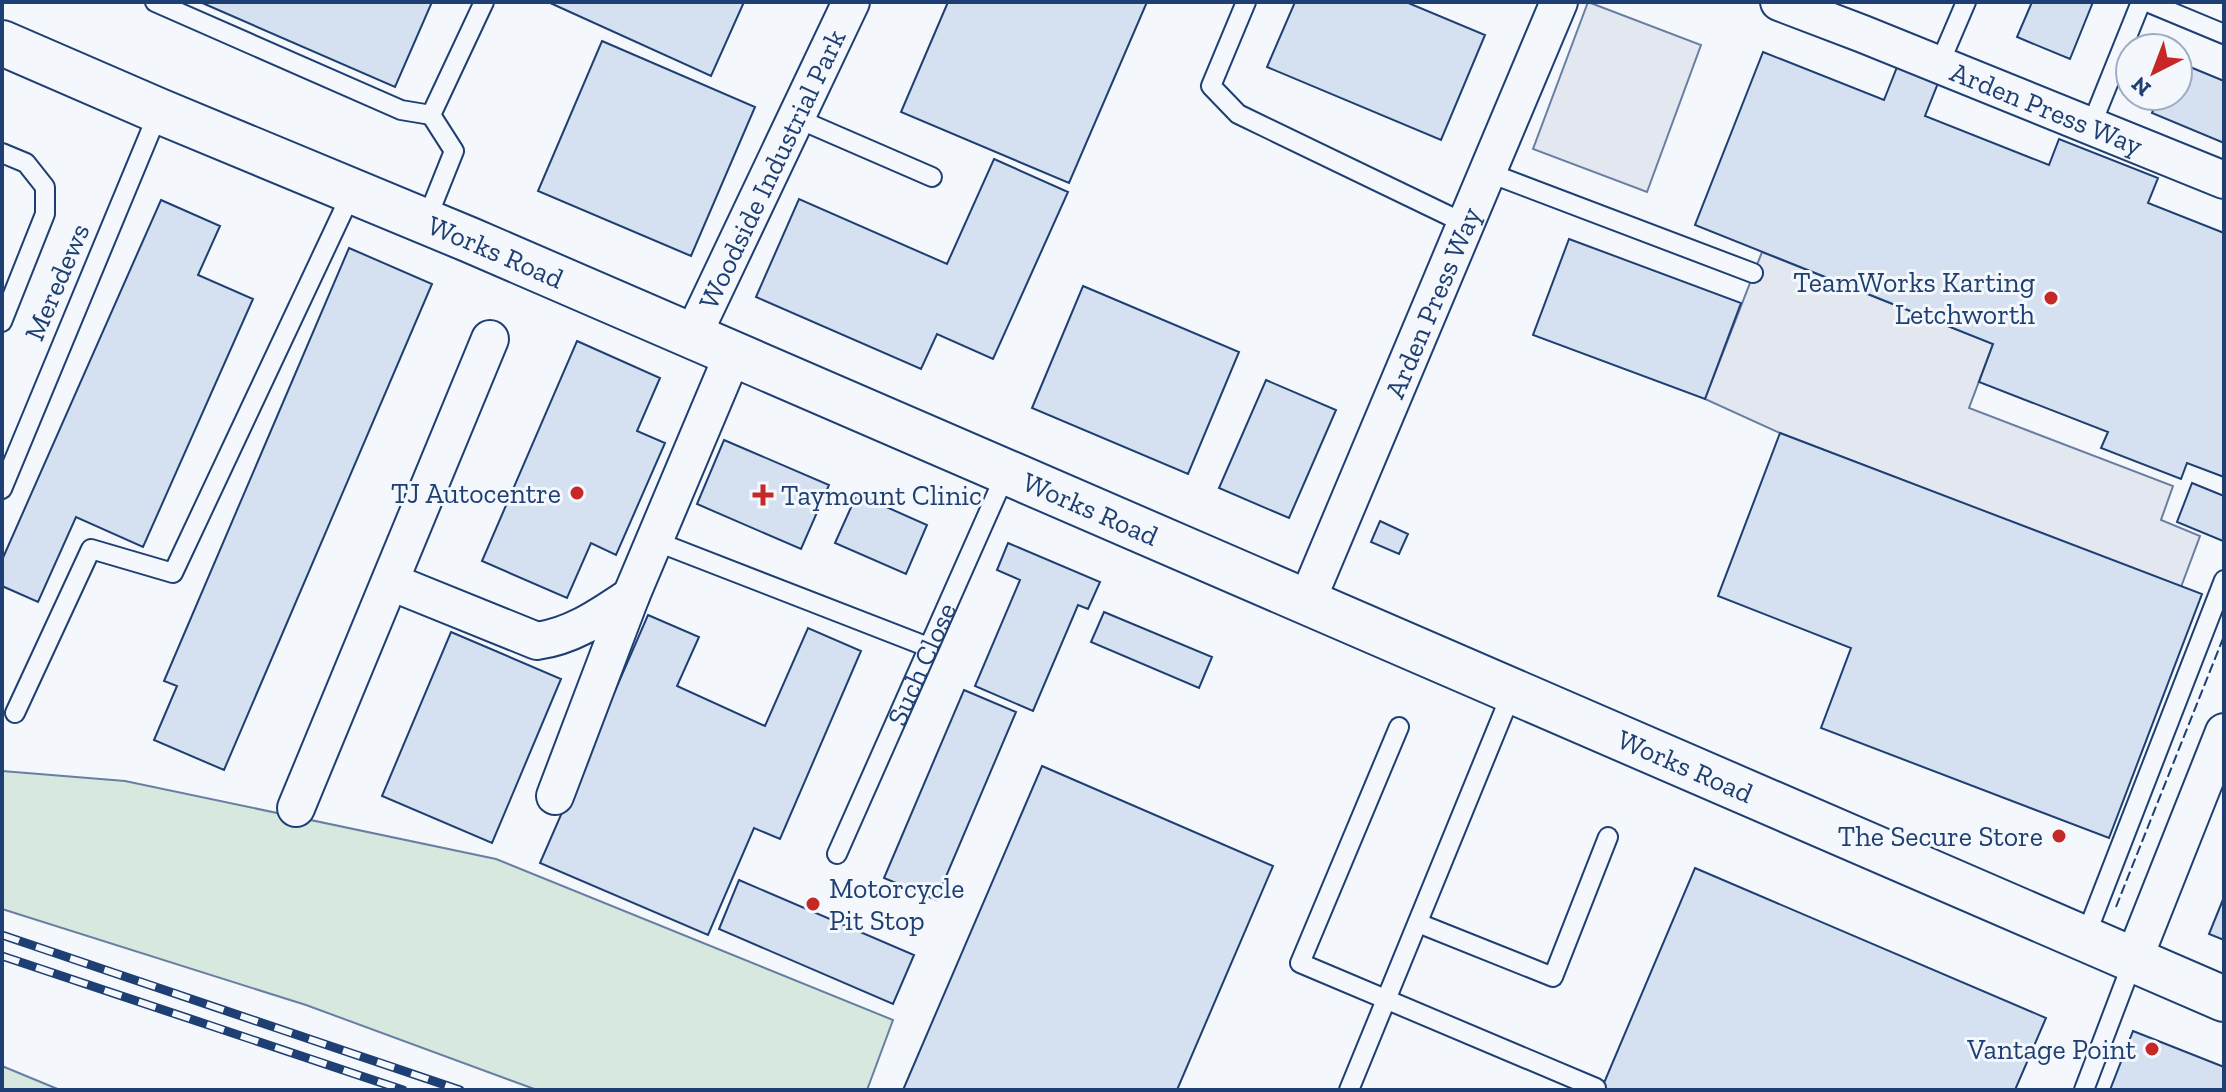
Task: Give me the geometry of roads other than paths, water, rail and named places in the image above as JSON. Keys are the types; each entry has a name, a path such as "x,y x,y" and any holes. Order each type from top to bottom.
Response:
{"street":[{"name":"Woodside Industrial Park","path":"692,337 851,2"},
{"name":"Arden Press Way","path":"1306,603 1559,2"},
{"name":"Arden Press Way","path":"1779,2 2224,180"},
{"name":"Works Road","path":"2,43 426,221 2224,999"},
{"path":"296,808 490,339"},
{"path":"555,796 631,596 733,354"},
{"path":"391,582 537,641 553,639 579,629 631,596"},
{"path":"2133,961 2224,732"}],"lane":[{"path":"155,2 401,110 431,115 454,151 426,221"},
{"path":"431,115 484,2"},
{"path":"1246,2 1211,86 1238,114 1466,224"},
{"path":"1939,65 1966,2"},
{"path":"2091,126 2141,2"},
{"path":"2147,2 2224,34"},
{"name":"Meredews","path":"4,482 159,111"},
{"path":"796,118 932,177"},
{"path":"2,153 26,163 45,187 45,214 2,322"},
{"path":"1487,172 1753,273"},
{"path":"15,713 91,549 173,573 353,190"},
{"name":"Such Close","path":"837,854 1006,473"},
{"path":"655,541 928,647"},
{"path":"2084,940 2224,580"},
{"path":"1349,1090 1512,692"},
{"path":"1399,727 1300,963 1596,1088"},
{"path":"1418,923 1553,977 1608,837"},
{"path":"2084,1090 2133,961"}],"railway":[{"path":"2,935 460,1090"},
{"path":"2,956 403,1090"}],"place":[{"name":"TeamWorks Karting Letchworth","path":"2051,298"},
{"name":"TJ Autocentre","path":"577,493"},
{"name":"Taymount Clinic","path":"763,495"},
{"name":"The Secure Store","path":"2059,836"},
{"name":"Motorcycle Pit Stop","path":"813,904"},
{"name":"Vantage Point","path":"2152,1049"}]}
